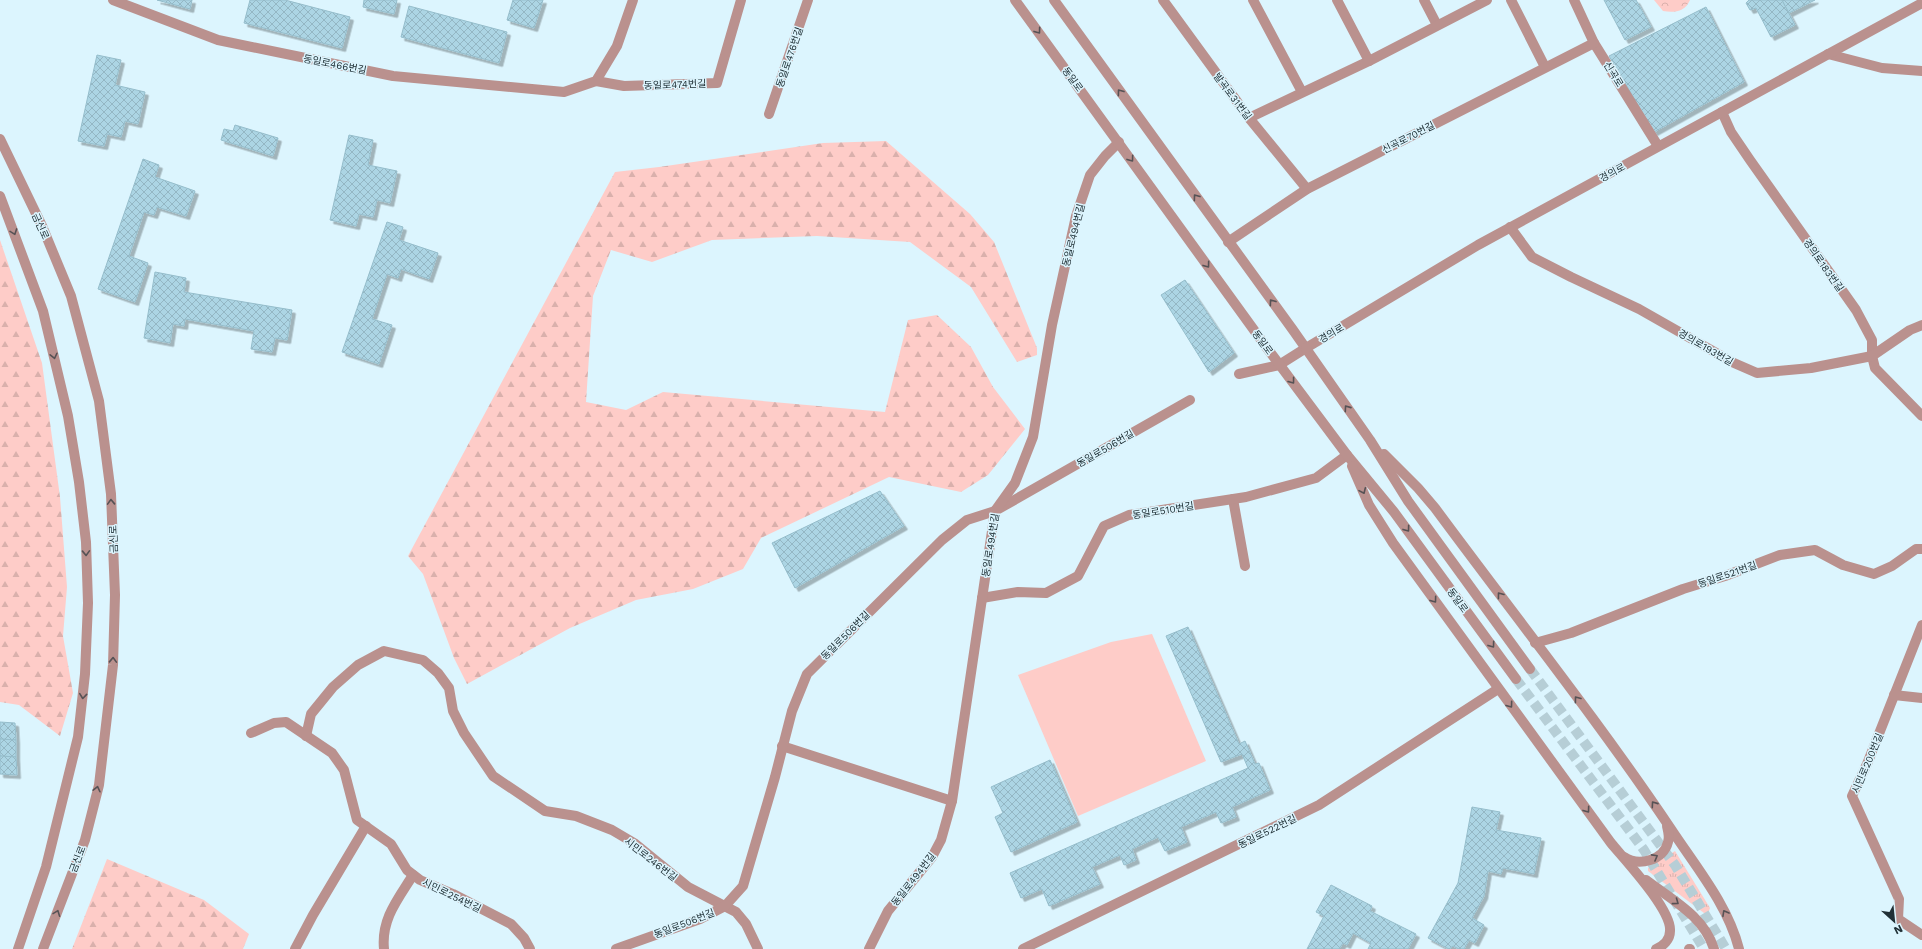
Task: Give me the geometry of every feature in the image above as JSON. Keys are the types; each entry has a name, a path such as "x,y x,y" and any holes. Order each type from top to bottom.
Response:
{"street":[{"name":"동일로466번길","path":"113,0 218,40 393,76 564,92 596,80"},
{"path":"596,80 617,46 633,0"},
{"name":"동일로474번길","path":"596,80 624,86 717,83 741,0"},
{"name":"동일로476번길","path":"769,114 808,0"},
{"name":"동일로","path":"1015,0 1347,456 1394,512 1516,679"},
{"name":"동일로","path":"1054,0 1306,348 1370,440 1408,501 1530,669"},
{"name":"발곡로31번길","path":"1163,0 1249,118 1307,189"},
{"path":"1253,0 1302,92"},
{"path":"1337,0 1369,61"},
{"path":"1424,0 1437,25"},
{"path":"1249,118 1369,61 1487,0"},
{"path":"1511,0 1545,67"},
{"name":"신곡로","path":"1574,0 1594,43 1658,146"},
{"name":"경의로","path":"1306,348 1510,227 1922,2"},
{"name":"신곡로70번길","path":"1228,242 1307,189 1594,43"},
{"path":"1828,54 1882,68 1922,71"},
{"name":"경의로183번길","path":"1722,112 1732,132 1750,160 1856,310 1872,340 1872,356 1875,368 1922,416"},
{"name":"금신로","path":"0,139 12,161 42,226 71,296 99,400 111,494 115,595 114,665 99,785 85,840 43,949"},
{"name":"동일로494번길","path":"869,949 888,911 932,857 941,840 952,801 995,510 1014,483 1033,437 1052,325 1076,216 1090,175 1105,156 1119,142"},
{"path":"0,196 43,311 68,416 79,482 84,527 88,603 85,674 78,737 46,867 18,949"},
{"name":"경의로193번길","path":"1510,227 1532,256 1571,277 1639,309 1734,363 1757,373 1811,368 1872,356 1910,330 1922,325"},
{"path":"1239,374 1280,365 1306,348"},
{"name":"동일로506번길","path":"616,949 700,919 725,906 743,886 775,777 792,711 806,674 942,540 967,520 995,510 1190,400"},
{"path":"1370,440 1418,488 1435,508 1630,771 1665,820 1727,915 1735,932 1739,949"},
{"path":"1347,456 1369,505 1393,543 1619,854 1634,870 1657,900 1669,923 1670,931 1664,944 1656,949"},
{"name":"동일로510번길","path":"982,598 1018,592 1046,593 1078,576 1104,526 1128,516 1233,499 1316,478 1347,456"},
{"path":"1233,499 1245,566"},
{"name":"동일로521번길","path":"1536,644 1572,633 1683,589 1726,576 1780,555 1815,550 1843,565 1874,574 1892,566 1919,549"},
{"name":"시민로200번길","path":"1922,625 1867,764 1852,796 1899,899 1898,918 1922,935"},
{"name":"시민로246번길","path":"306,736 311,714 332,687 358,664 384,651 423,660 438,673 449,688 453,711 461,728 493,776 545,811 576,816 618,833 640,847 688,887 736,912 746,924 758,949"},
{"name":"동일로522번길","path":"1023,949 1319,805 1498,689"},
{"path":"1894,696 1922,698"},
{"name":"시민로254번길","path":"251,733 274,723 286,722 332,753 344,770 357,820 391,844 407,870 420,880 453,894 511,924 524,938 530,949"},
{"path":"782,746 952,801"},
{"path":"1619,854 1630,861 1636,862 1648,861 1658,856 1666,848 1669,841 1665,820"},
{"path":"295,949 366,826"},
{"path":"1634,870 1697,919 1706,931 1714,949"},
{"path":"384,949 383,935 390,912 414,875"}],"green space":[{"path":"1654,0 1690,0 1685,7 1679,11 1671,12 1663,11"},
{"path":"886,141 970,214 994,242 1037,348 1037,355 1017,362 971,287 910,242 817,236 712,240 652,262 611,250 593,296 586,402 626,410 663,392 885,412 908,320 937,315 971,347 993,387 1025,429 988,475 961,492 889,477 761,538 743,569 693,589 636,600 570,628 467,684 454,658 423,574 408,556 615,172 823,143"},
{"path":"0,240 42,363 60,497 67,587 63,636 73,693 60,736 19,705 0,702"},
{"path":"1152,634 1206,761 1078,816 1018,675 1111,642"},
{"path":"1675,851 1710,908 1708,913 1704,913 1648,871 1648,868"},
{"path":"107,859 204,900 249,934 243,949 72,949"}],"building":[{"path":"157,0 192,0 190,9"},
{"path":"250,0 285,0 350,17 342,48 244,23"},
{"path":"364,0 397,0 394,14 363,7"},
{"path":"513,0 543,0 534,28 507,20"},
{"path":"1604,0 1636,0 1651,27 1625,40"},
{"path":"1749,0 1782,0 1795,25 1771,37 1756,8 1750,10 1746,3"},
{"path":"1782,0 1815,0 1789,13"},
{"path":"409,6 507,32 499,63 401,37"},
{"path":"1706,7 1744,82 1654,132 1609,56"},
{"path":"97,55 121,60 115,85 145,92 138,124 125,121 121,137 107,134 104,146 78,141"},
{"path":"235,125 278,138 273,156 221,140 224,129 233,131"},
{"path":"349,135 373,140 368,165 397,171 390,203 377,200 373,217 359,214 356,226 330,220"},
{"path":"143,159 159,165 155,177 195,191 186,216 157,207 154,215 144,212 129,256 148,263 135,302 98,289"},
{"path":"387,222 403,227 399,240 438,253 429,279 401,269 398,278 387,274 372,319 392,325 379,364 342,352"},
{"path":"155,272 186,278 184,292 292,310 287,340 275,338 272,352 251,349 254,331 185,319 184,326 173,324 170,343 144,338"},
{"path":"1185,280 1234,353 1209,372 1161,295"},
{"path":"880,491 904,526 795,588 772,543"},
{"path":"1188,627 1239,744 1245,741 1255,764 1259,763 1270,790 1232,807 1236,817 1221,823 1216,812 1181,827 1187,842 1165,851 1158,837 1132,849 1136,860 1124,865 1120,855 1092,867 1100,884 1049,906 1042,889 1021,898 1010,873 1248,768 1242,754 1221,762 1166,636"},
{"path":"0,722 15,723 16,740 0,739"},
{"path":"0,739 16,740 16,757 0,756"},
{"path":"0,756 16,757 17,775 0,774"},
{"path":"1050,760 1077,822 1011,852 995,817 1003,813 991,787"},
{"path":"1472,807 1500,812 1496,830 1541,838 1534,874 1503,868 1501,874 1488,871 1484,896 1472,918 1484,925 1475,943 1469,940 1464,949 1459,949 1453,946 1449,949 1428,938 1458,883"},
{"path":"1331,885 1372,906 1370,911 1416,934 1408,949 1368,949 1371,943 1353,933 1347,945 1343,943 1339,949 1307,949 1324,916 1316,912"}],"tunnel":[{"path":"1530,669 1675,865 1726,949"},
{"path":"1516,679 1644,850 1704,949"}]}
